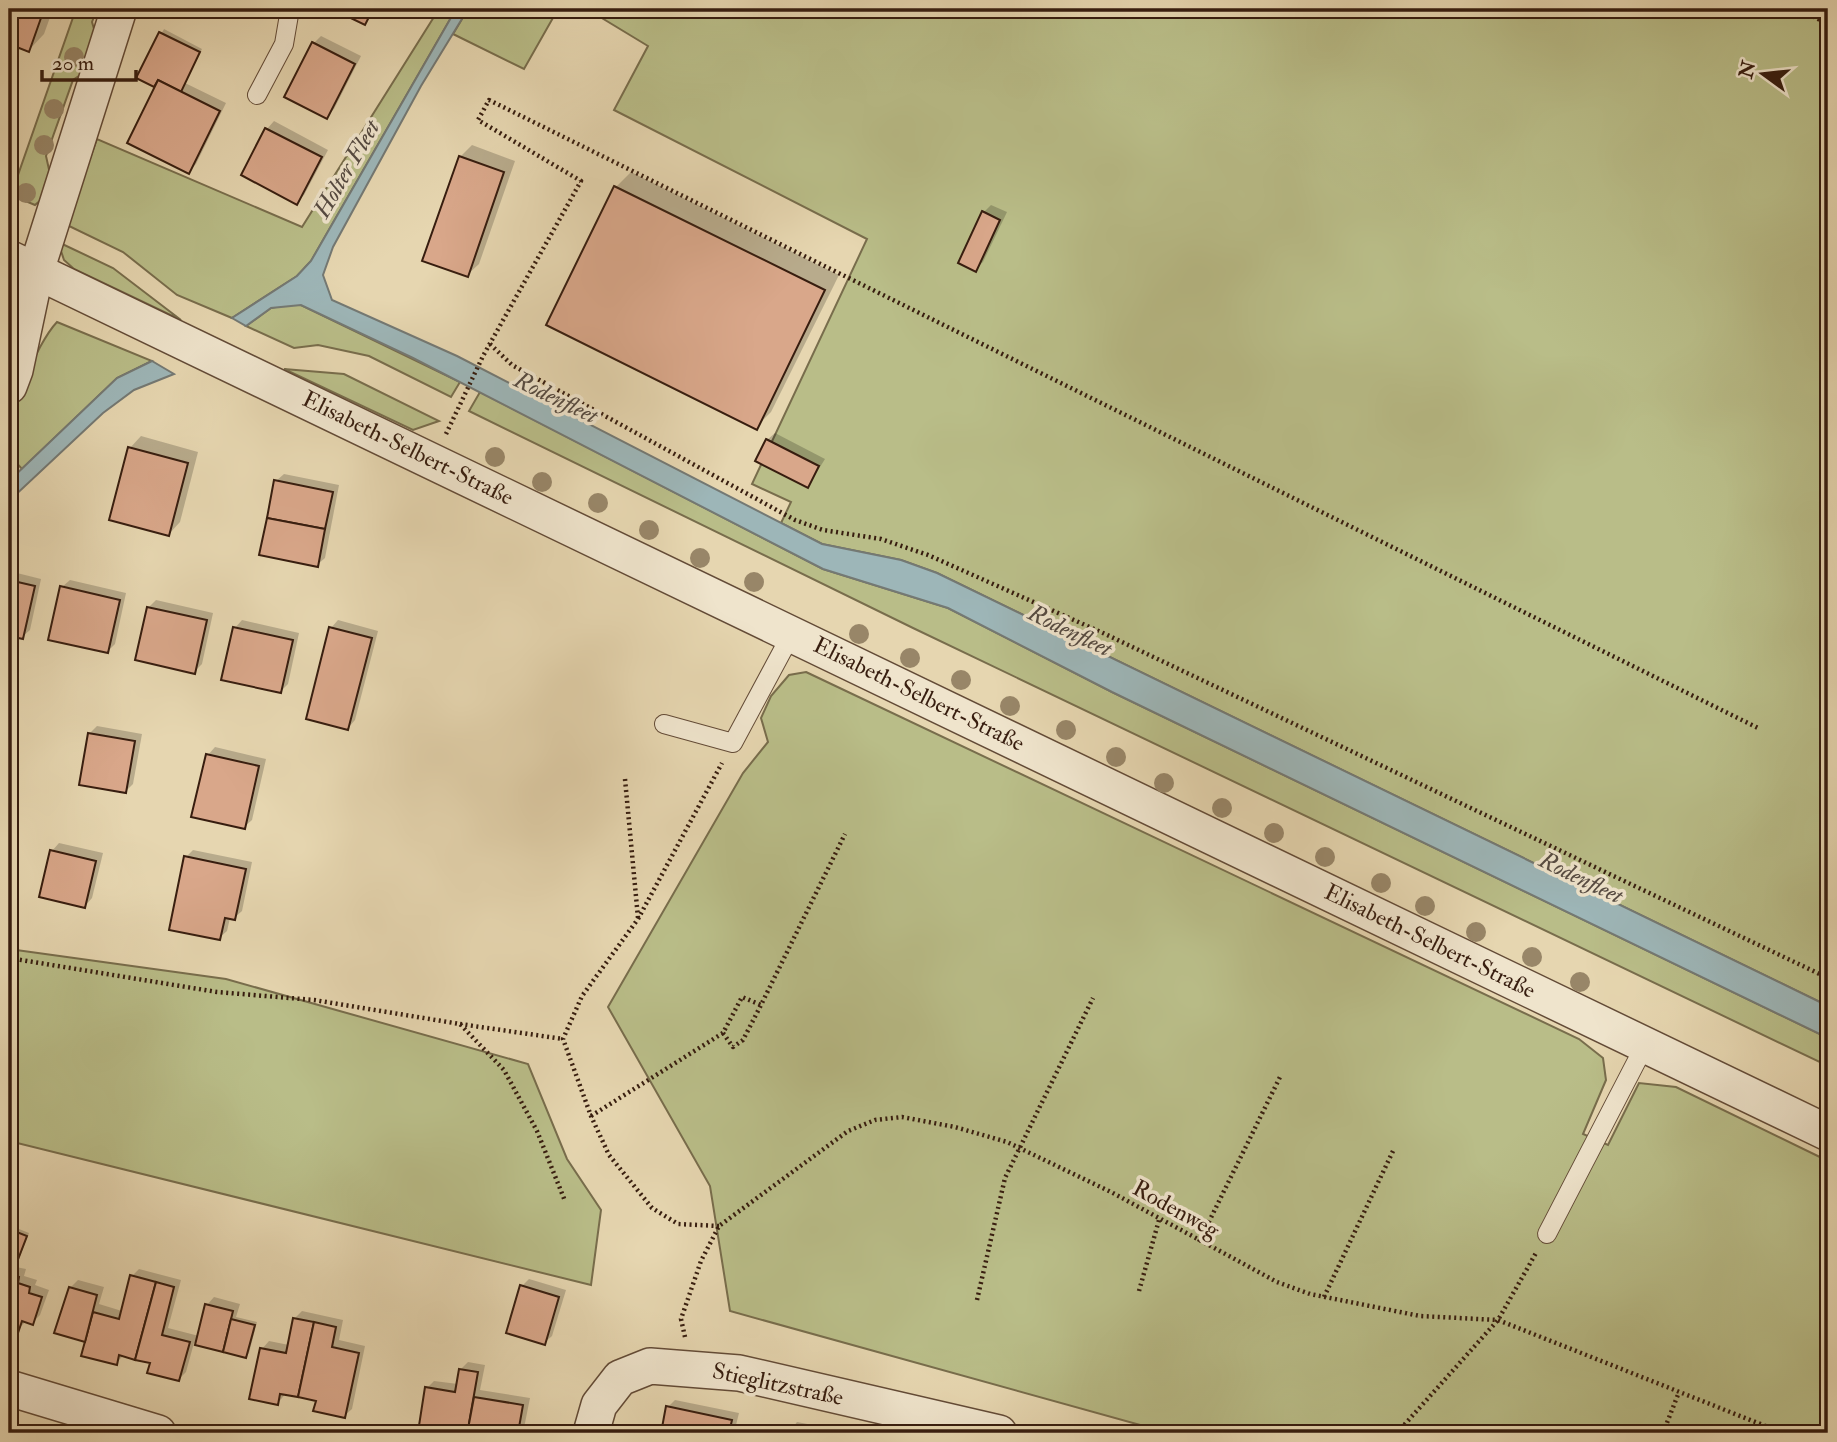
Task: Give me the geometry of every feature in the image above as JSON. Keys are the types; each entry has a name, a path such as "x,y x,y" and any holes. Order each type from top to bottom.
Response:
{"street":[{"path":"9,386 15,370 22,264 119,9"},
{"name":"Elisabeth-Selbert-Straße","path":"22,264 1828,1133"},
{"name":"Stieglitzstraße","path":"591,1433 599,1405 620,1378 650,1366 693,1367 739,1373 999,1433"},
{"path":"9,1388 158,1433"}],"lane":[{"path":"257,95 284,44 290,9"},
{"path":"664,724 733,743 792,633"},
{"path":"1548,1234 1645,1045"}],"path":[{"path":"1798,9 1828,24"},
{"path":"434,460 483,356 581,181 478,120 489,100 1758,728"},
{"path":"491,344 512,365 796,520 823,530 881,540 940,560 1103,633 1828,978"},
{"path":"719,1226 678,1224 652,1208 609,1155 591,1116 564,1040 582,996 638,919 733,743"},
{"path":"625,779 638,919"},
{"path":"723,1033 733,1047 743,1040 845,834"},
{"path":"9,958 216,992 314,1000 564,1040"},
{"path":"591,1116 723,1033 742,997 761,1005"},
{"path":"978,1300 1005,1178 1093,998"},
{"path":"460,1024 504,1070 537,1131 565,1201"},
{"path":"1199,1242 1281,1075"},
{"name":"Rodenweg","path":"693,1367 681,1319 701,1261 719,1226 848,1131 875,1120 902,1117 994,1138 1021,1149 1111,1192 1277,1282 1324,1297 1420,1316 1498,1320 1783,1433"},
{"path":"1324,1297 1393,1151"},
{"path":"1139,1292 1159,1220"},
{"path":"1396,1433 1498,1320 1548,1234"},
{"path":"1663,1433 1679,1392"}],"green space":[{"path":"76,9 97,9 92,22 97,39 85,72 73,80 46,156 50,174 42,199 35,205 11,195"},
{"path":"439,9 456,9 311,261 297,276 232,318 177,295 123,252 69,226 67,221 97,139 302,227"},
{"path":"468,9 558,9 524,69 453,34"},
{"path":"587,9 1828,9 1828,1006 937,573 901,560 822,544 781,523 791,502 752,484 867,239 614,110 648,46"},
{"path":"58,242 113,268 181,320 74,269 64,260"},
{"path":"301,305 460,382 451,397 369,356 318,345 294,348 246,326 271,308"},
{"path":"57,322 152,361 117,378 22,469 9,452 11,422 31,364"},
{"path":"284,369 344,374 439,421 413,430"},
{"path":"480,392 823,569 948,608 1112,692 1828,1038 1828,1066 913,628 469,411"},
{"path":"806,672 1579,1039 1603,1058 1606,1080 1583,1134 1608,1145 1639,1083 1676,1087 1828,1161 1828,1433 1169,1433 730,1311 710,1186 608,1007 743,773 768,742 761,718 771,696 789,675"},
{"path":"9,949 226,979 528,1064 567,1159 601,1210 591,1285 9,1141"}],"water":[{"path":"456,9 468,9 421,86 333,247 323,275 332,300 457,356 822,544 901,560 937,573 1828,1006 1828,1038 1112,692 948,608 823,569 413,358 301,305 271,308 246,326 232,318 297,276 311,261"},
{"path":"152,361 174,374 134,390 103,413 9,501 9,481 117,378"}],"building":[{"path":"9,9 33,9 31,15 41,18 29,52 9,44"},
{"path":"332,9 373,9 365,25"},
{"path":"159,32 200,52 181,92 158,80 154,87 136,78"},
{"path":"312,42 355,64 327,119 284,97"},
{"path":"158,80 220,111 189,174 127,143"},
{"path":"265,128 322,157 297,205 241,175"},
{"path":"459,156 504,172 468,277 422,261"},
{"path":"614,186 825,290 757,430 546,325"},
{"path":"982,211 1000,220 976,272 958,263"},
{"path":"766,439 819,466 808,488 755,461"},
{"path":"128,447 188,463 169,536 109,520"},
{"path":"274,480 333,492 325,529 267,518"},
{"path":"267,518 325,529 318,567 259,555"},
{"path":"9,580 35,586 23,639 9,636"},
{"path":"60,586 120,600 108,653 48,640"},
{"path":"147,607 207,620 195,674 135,660"},
{"path":"233,627 293,640 281,693 221,680"},
{"path":"329,627 372,638 348,730 306,719"},
{"path":"88,733 135,741 126,793 79,785"},
{"path":"206,754 259,766 245,829 191,817"},
{"path":"50,850 96,861 85,908 39,897"},
{"path":"184,856 246,869 235,920 225,918 220,940 169,930"},
{"path":"9,1229 27,1236 12,1275 9,1273"},
{"path":"9,1273 19,1277 18,1283 30,1287 29,1293 42,1297 33,1325 22,1321 18,1333 9,1330"},
{"path":"130,1275 156,1282 135,1360 119,1355 117,1365 81,1356 93,1312 119,1319"},
{"path":"156,1282 174,1287 162,1335 190,1342 179,1381 147,1373 150,1363 135,1360"},
{"path":"520,1285 559,1297 545,1345 506,1333"},
{"path":"69,1287 97,1295 85,1342 54,1333"},
{"path":"205,1304 233,1311 223,1352 195,1345"},
{"path":"293,1318 314,1322 298,1397 280,1394 278,1405 249,1399 260,1348 286,1353"},
{"path":"231,1319 255,1325 246,1358 223,1352"},
{"path":"314,1322 336,1327 332,1347 359,1353 345,1418 313,1411 316,1401 298,1397"},
{"path":"459,1369 478,1372 468,1429 453,1426 451,1433 418,1432 425,1387 455,1392"},
{"path":"474,1397 523,1405 518,1433 484,1433 468,1429"},
{"path":"666,1406 732,1420 729,1433 661,1433"},
{"path":"788,1429 811,1433 787,1433"}],"water label":[{"name":"Holter Fleet","path":"347,169"},
{"name":"Rodenfleet","path":"556,398"},
{"name":"Rodenfleet","path":"1070,631"},
{"name":"Rodenfleet","path":"1581,878"}]}
